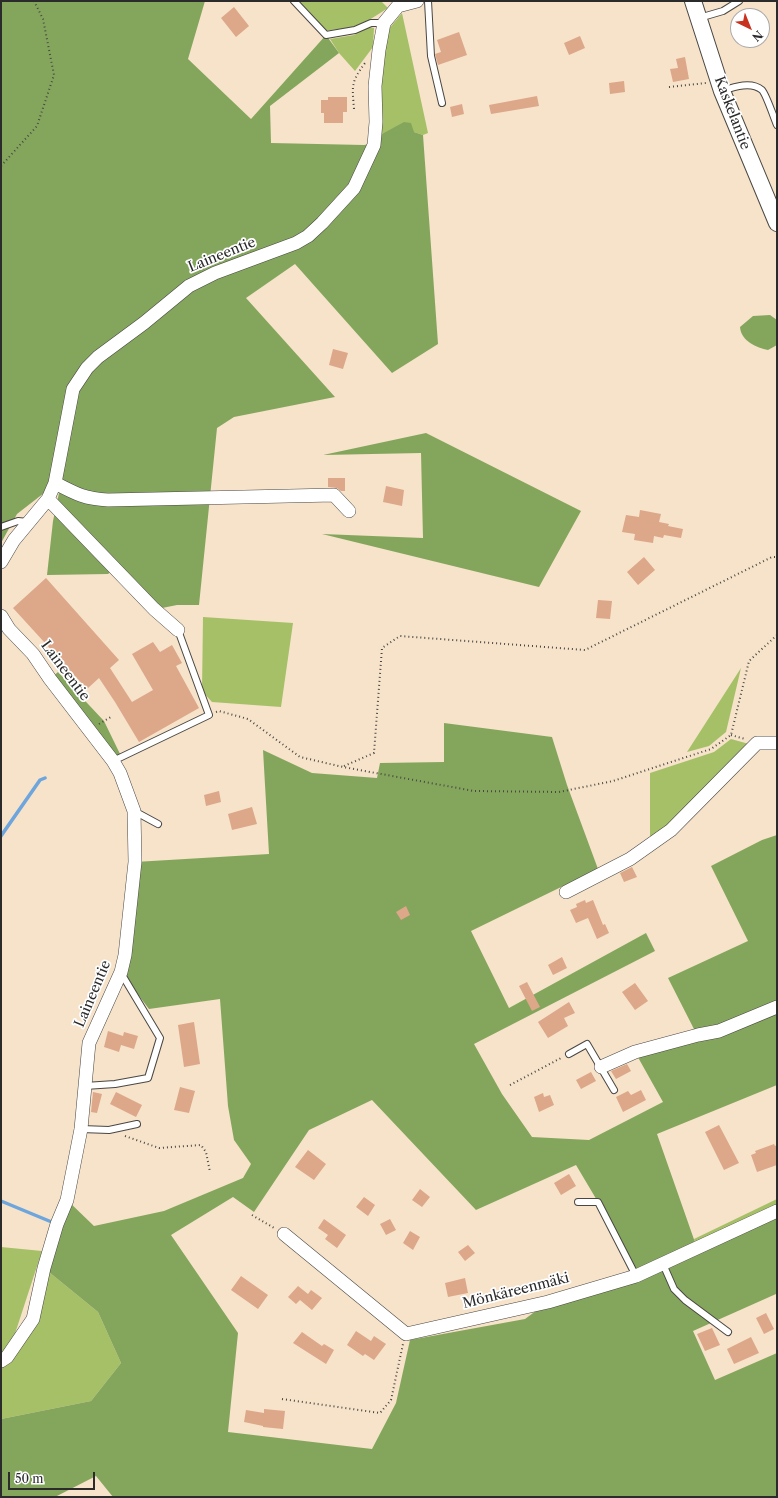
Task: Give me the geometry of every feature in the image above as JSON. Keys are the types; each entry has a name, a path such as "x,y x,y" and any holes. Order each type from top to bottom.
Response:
{"street":[{"name":"Laineentie","path":"1,562 14,540 48,499 55,483 73,388 86,368 189,286 215,273 296,244 308,236 322,224 354,188 374,145 376,122 376,86 379,50 384,23 398,6 417,1"},
{"name":"Kaskelantie","path":"693,1 721,86 777,223"},
{"path":"55,483 78,495 91,499 108,500 334,495 349,511"},
{"path":"48,499 154,609 178,630"},
{"name":"Laineentie","path":"1,616 9,629 33,654 50,679 113,761 120,773 134,811 135,862 125,955 121,972 89,1043 81,1129 67,1200 57,1224 33,1319 7,1357 1,1361"},
{"path":"566,892 630,860 671,830 757,743 777,743"},
{"path":"601,1067 635,1052 719,1032 777,1006"},
{"name":"Mönkäreenmäki","path":"406,1334 548,1302 636,1276 777,1211"},
{"path":"284,1234 406,1334"}],"lane":[{"path":"294,1 326,35 355,30 372,23 384,23"},
{"path":"428,1 431,56 442,103"},
{"path":"699,18 724,10 739,1"},
{"path":"721,86 753,86 762,91 777,125"},
{"path":"1,527 18,521 29,522"},
{"path":"113,761 208,715 178,630"},
{"path":"134,811 158,824"},
{"path":"84,1086 115,1084 148,1078 160,1038 121,972"},
{"path":"569,1054 587,1044 614,1090"},
{"path":"81,1129 109,1130 137,1124"},
{"path":"578,1202 598,1202 636,1276"},
{"path":"663,1264 674,1289 685,1300 728,1332"}],"path":[{"path":"1,166 37,126 54,75 43,19 34,1"},
{"path":"354,109 352,86 354,77 371,54 379,50"},
{"path":"668,87 721,86"},
{"path":"342,767 374,753 382,648 400,636 585,650 772,557 777,557"},
{"path":"208,715 219,711 248,719 300,757 342,767 474,791 559,792 613,782 711,749 731,735 748,661 777,635"},
{"path":"510,1085 569,1054"},
{"path":"109,1130 160,1148 201,1145 206,1152 210,1172"},
{"path":"252,1215 284,1234"},
{"path":"282,1399 380,1413 390,1400 406,1334"}],"green space":[{"path":"1,1 205,1 188,59 251,119 326,35 339,53 270,106 271,143 364,145 379,143 382,134 404,122 411,123 414,132 423,135 438,344 392,373 295,264 246,298 335,397 234,417 217,428 199,605 177,605 157,609 119,565 108,574 47,575 53,521 62,479 17,514 1,543"},
{"path":"294,1 381,1 388,8 366,22 349,28 322,31"},
{"path":"402,13 428,133 423,135 414,132 382,134 381,56 388,30"},
{"path":"369,27 374,28 373,47 355,71 339,53 330,39 354,35"},
{"path":"770,315 777,320 777,345 768,350 759,348 746,340 740,327 753,316"},
{"path":"426,433 581,511 539,587 322,534 423,538 421,453 323,455"},
{"path":"203,617 293,623 281,707 212,702 202,691"},
{"path":"741,668 726,732 709,746 687,752"},
{"path":"58,672 104,721 121,756 113,761 50,679"},
{"path":"444,723 552,737 567,785 598,869 471,931 509,1008 646,933 655,951 474,1044 502,1094 532,1137 589,1140 663,1102 635,1052 777,1007 777,1085 657,1134 697,1248 777,1211 777,1297 776,1294 693,1331 715,1380 777,1353 777,1497 113,1497 96,1476 55,1497 1,1497 1,1419 91,1401 121,1363 98,1312 44,1268 67,1200 94,1226 164,1211 243,1178 251,1164 234,1140 228,1106 220,999 149,1009 121,972 135,862 269,854 263,750 312,773 377,778 380,763 444,762","holes":["372,1100 476,1210 576,1165 598,1202 636,1276 548,1302 525,1319 410,1340 396,1403 372,1449 228,1432 238,1333 171,1235 233,1197 254,1212 309,1130"]},
{"path":"731,739 749,744 669,827 650,840 650,773 714,752"},
{"path":"777,835 777,1005 697,1035 668,978 748,941 711,866 762,840"},
{"path":"777,1199 777,1211 697,1248 694,1239"},
{"path":"1,1247 42,1251 8,1355 33,1319 44,1268 98,1312 121,1363 91,1401 1,1419"}],"building":[{"path":"234,7 249,26 236,37 221,18"},
{"path":"459,32 467,55 438,65 435,54 441,52 437,40"},
{"path":"580,36 585,48 569,55 564,43"},
{"path":"685,57 689,79 673,82 670,69 678,68 676,59"},
{"path":"624,81 625,92 610,94 609,83"},
{"path":"537,96 539,106 491,114 489,105"},
{"path":"328,97 347,97 347,112 343,112 343,123 324,123 324,113 321,113 321,100 328,100"},
{"path":"462,104 464,114 452,117 450,107"},
{"path":"333,349 348,353 343,369 329,365"},
{"path":"328,478 345,478 345,491 328,487"},
{"path":"386,486 404,490 402,506 383,502"},
{"path":"640,510 661,514 659,522 669,524 668,526 683,529 681,538 664,535 663,538 654,536 653,543 634,540 635,534 622,532 626,515 639,517"},
{"path":"644,557 655,570 638,585 627,572"},
{"path":"46,578 119,660 110,668 132,702 153,690 132,654 153,642 160,652 172,645 182,663 176,666 199,708 139,742 99,678 87,689 13,608"},
{"path":"598,600 612,601 610,619 596,618"},
{"path":"219,791 221,802 206,806 204,795"},
{"path":"252,807 257,824 232,830 228,814"},
{"path":"632,867 637,877 624,882 620,873"},
{"path":"585,900 586,903 593,900 603,925 605,924 609,933 597,939 588,918 576,923 570,910 577,907 576,904"},
{"path":"406,906 410,915 401,920 396,912"},
{"path":"562,957 567,968 553,975 548,965"},
{"path":"527,982 540,1007 532,1011 519,986"},
{"path":"635,983 648,1001 635,1010 622,992"},
{"path":"569,1002 575,1013 564,1018 568,1026 548,1038 538,1022"},
{"path":"194,1022 200,1064 184,1067 178,1025"},
{"path":"108,1031 123,1036 124,1032 138,1036 134,1049 121,1045 119,1052 104,1047"},
{"path":"627,1064 631,1071 616,1079 611,1071"},
{"path":"591,1072 596,1081 581,1089 576,1080"},
{"path":"180,1087 195,1091 189,1113 174,1110"},
{"path":"641,1090 646,1100 623,1112 616,1097 628,1091 631,1095"},
{"path":"93,1092 102,1094 97,1113 91,1112"},
{"path":"116,1092 142,1105 136,1117 110,1104"},
{"path":"543,1093 544,1097 550,1095 554,1105 539,1112 534,1097"},
{"path":"719,1125 739,1163 724,1170 705,1132"},
{"path":"774,1144 775,1146 777,1145 777,1165 757,1172 751,1155 756,1153 755,1151"},
{"path":"308,1150 326,1164 314,1180 295,1167"},
{"path":"569,1174 576,1186 561,1195 554,1183"},
{"path":"420,1189 430,1197 422,1207 412,1200"},
{"path":"364,1197 375,1205 368,1216 356,1207"},
{"path":"324,1219 346,1235 337,1248 325,1239 328,1235 318,1228"},
{"path":"390,1219 396,1230 386,1235 380,1224"},
{"path":"410,1231 420,1237 413,1250 403,1243"},
{"path":"468,1245 475,1253 465,1261 458,1252"},
{"path":"241,1276 268,1295 258,1309 231,1290"},
{"path":"465,1278 468,1293 448,1297 445,1283"},
{"path":"298,1286 308,1294 311,1290 322,1298 312,1310 300,1300 296,1304 288,1297"},
{"path":"766,1313 774,1329 764,1334 756,1318"},
{"path":"712,1328 720,1345 705,1351 697,1334"},
{"path":"356,1331 371,1341 374,1336 386,1344 374,1360 365,1354 363,1356 347,1345"},
{"path":"302,1332 322,1346 324,1344 334,1350 326,1364 293,1343"},
{"path":"751,1337 759,1353 734,1364 727,1349"},
{"path":"264,1409 285,1411 283,1429 263,1427 244,1422 246,1410 264,1413"}],"waterway":[{"path":"1,836 40,780 45,778"},
{"path":"1,1201 54,1223"}]}
